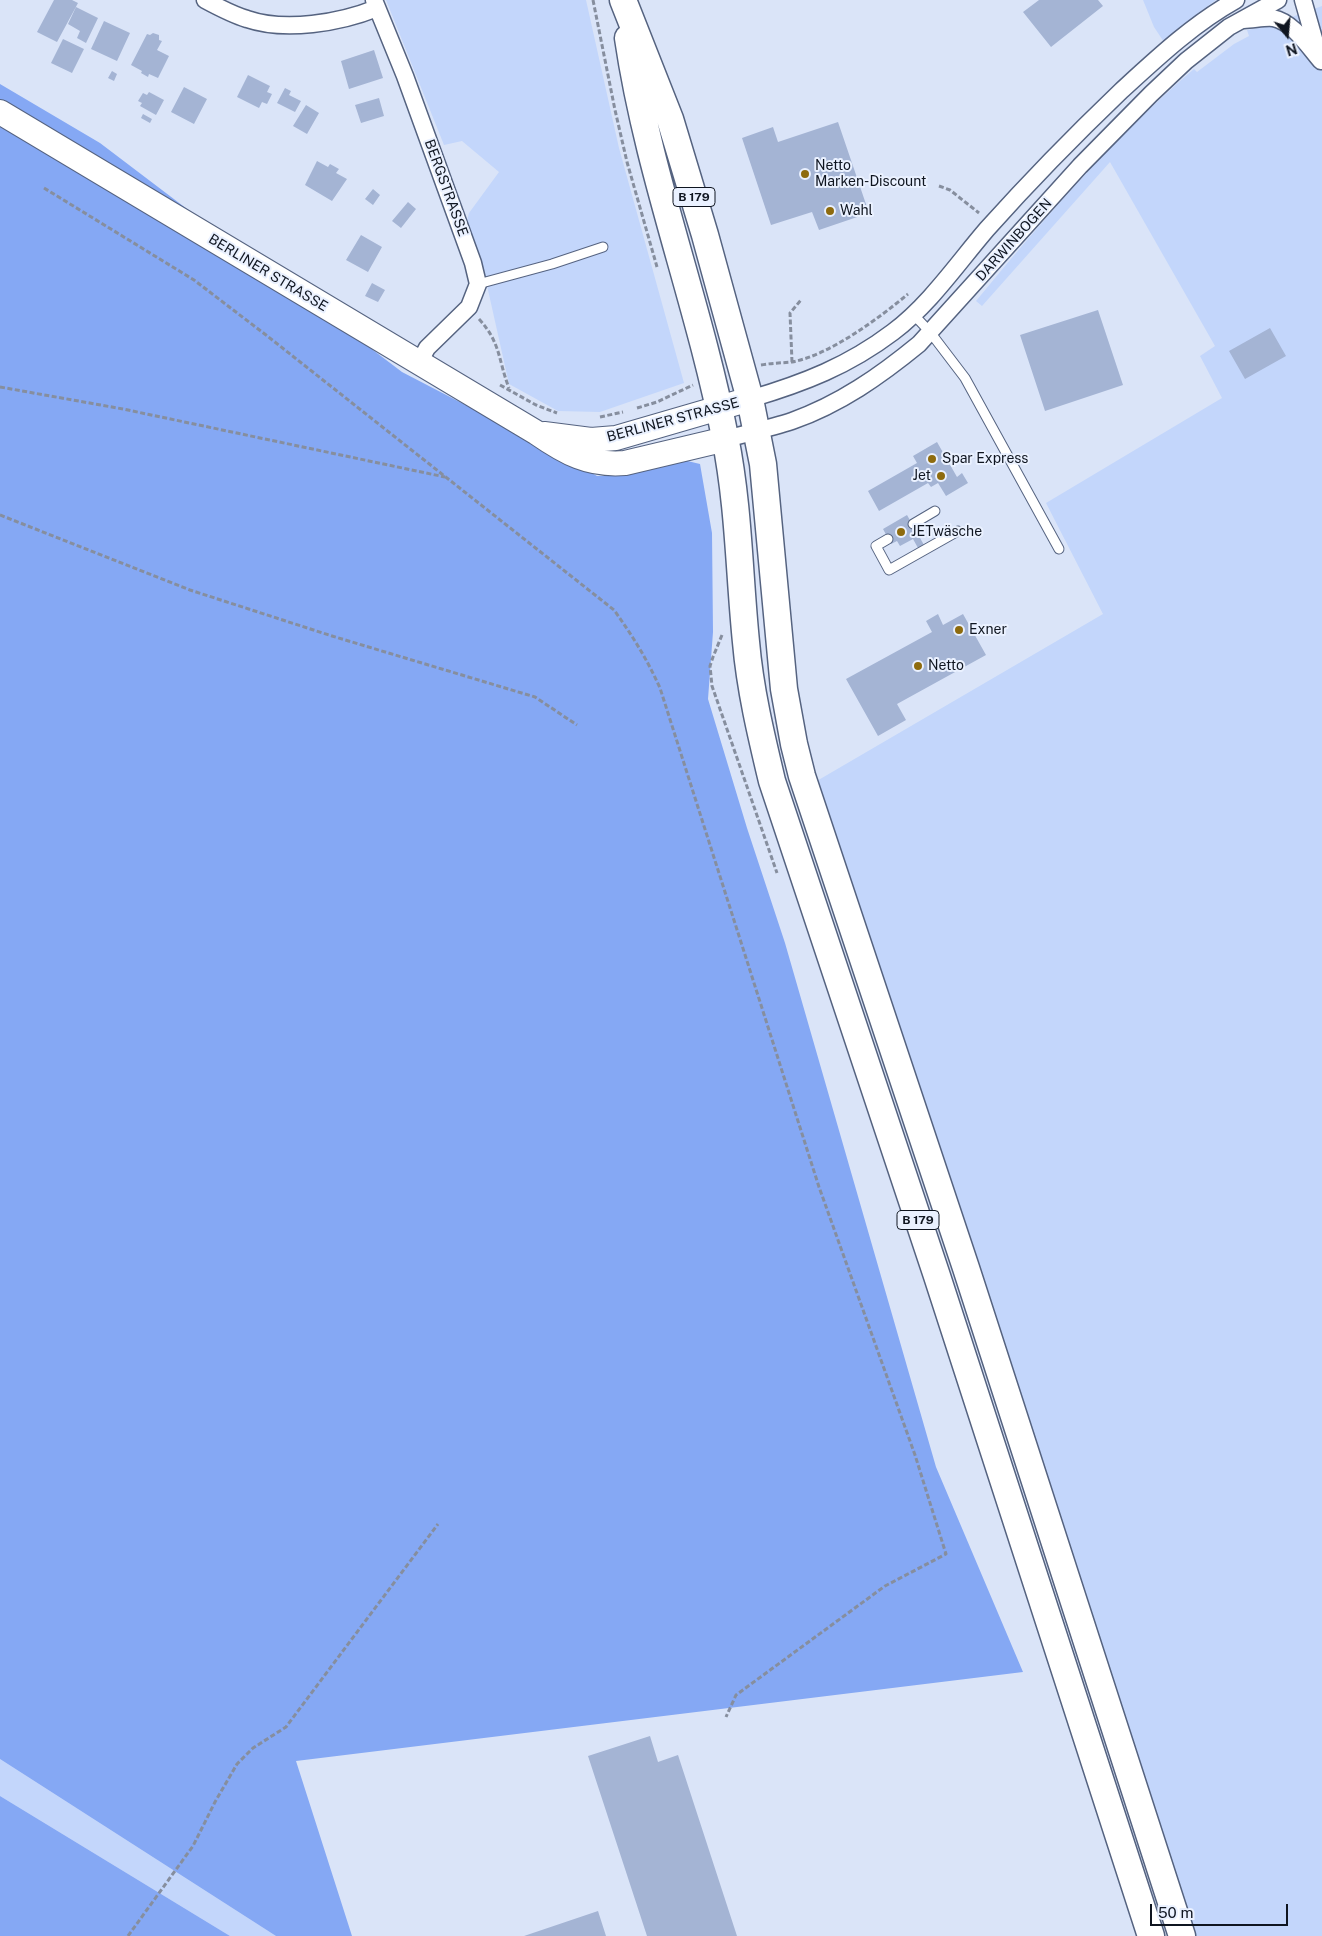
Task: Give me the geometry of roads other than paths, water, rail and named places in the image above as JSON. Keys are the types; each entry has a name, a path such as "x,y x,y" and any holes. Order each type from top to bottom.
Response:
{"main road":[{"name":"B 179","path":"623,0 670,119 750,399 763,464 784,689 802,776 966,1268 1182,1936"},
{"name":"B 179","path":"623,0 633,70 644,127 712,378 726,439 735,493 746,643 760,728 772,780 937,1276 1151,1936"}],"street":[{"path":"205,0 247,20 274,25 305,25 362,14 375,4"},
{"name":"DARWINBOGEN","path":"750,399 816,377 845,364 895,330 912,314 1062,149 1102,110 1183,36 1236,0"},
{"name":"DARWINBOGEN","path":"726,439 790,422 839,401 893,365 919,344 1114,130 1186,61 1239,20 1278,0"},
{"path":"1304,0 1321,63"},
{"name":"BERGSTRASSE","path":"375,4 418,112 473,263 478,284"},
{"path":"1239,20 1273,18 1287,25 1300,36 1321,63"},
{"path":"1321,63 1322,44"},
{"name":"BERLINER STRASSE","path":"0,112 537,433 560,449 592,462 608,464 625,463 726,439"},
{"path":"419,363 427,348 469,307 478,284"},
{"name":"BERLINER STRASSE","path":"537,433 591,440 616,438 750,399"}],"lane":[{"path":"478,284 552,264 603,247"},
{"path":"912,314 930,332 965,378 1059,549"},
{"path":"913,524 934,512"},
{"path":"888,539 876,546 889,570 958,531"}],"place":[{"name":"Netto Marken-Discount","path":"805,174"},
{"name":"Wahl","path":"830,211"},
{"name":"Spar Express","path":"932,459"},
{"name":"Jet","path":"941,476"},
{"name":"JETwäsche","path":"901,532"},
{"name":"Exner","path":"959,630"},
{"name":"Netto","path":"918,666"}]}
